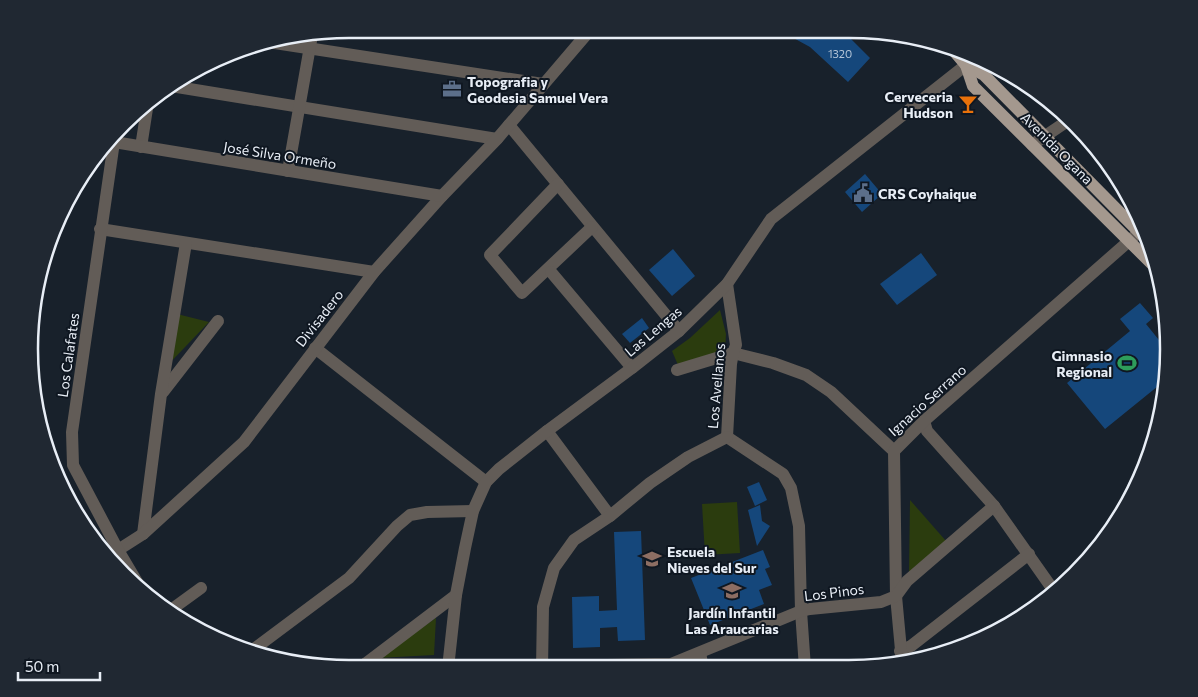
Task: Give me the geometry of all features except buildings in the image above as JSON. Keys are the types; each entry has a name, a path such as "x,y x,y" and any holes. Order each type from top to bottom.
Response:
{"main road":[{"name":"Avenida Ogana","path":"960,58 966,65 984,75 1137,236"},
{"name":"Avenida Ogana","path":"966,65 973,86 1032,145 1137,236"}],"street":[{"name":"Divisadero","path":"115,554 143,534 244,442 374,272 442,196 497,139 582,38"},
{"path":"288,171 311,40"},
{"path":"283,44 544,84"},
{"name":"Las Lengas","path":"449,660 456,595 474,510 486,482 499,469 547,431 678,331 727,284 771,219 966,65"},
{"path":"180,87 497,139"},
{"path":"141,147 146,112"},
{"path":"1032,145 1064,124"},
{"path":"509,125 678,331"},
{"name":"José Silva Ormeño","path":"116,142 442,196"},
{"name":"Los Calafates","path":"110,547 73,465 72,432 114,145"},
{"path":"558,184 490,255 522,293 592,227"},
{"path":"100,229 374,272"},
{"name":"Ignacio Serrano","path":"901,655 896,596 894,451 924,421 1137,236"},
{"path":"143,534 161,394 186,243"},
{"path":"551,272 632,368"},
{"name":"Los Avellanos","path":"727,284 736,345 733,353 727,437 783,474 791,488 799,526 800,611 804,660"},
{"path":"161,394 218,321"},
{"path":"315,348 486,482"},
{"path":"677,370 733,353 774,362 806,375 831,392 894,451"},
{"path":"924,421 927,431 994,506 1050,586"},
{"path":"547,431 610,516"},
{"path":"542,660 543,607 554,568 574,540 610,516 650,483 688,457 727,437"},
{"path":"896,596 907,581 994,506"},
{"path":"258,646 349,578 397,526 410,515 427,512 474,510"},
{"path":"902,655 1029,554"},
{"path":"175,607 201,588"},
{"name":"Los Pinos","path":"370,660 456,595"},
{"name":"Los Pinos","path":"682,660 800,611 881,602 896,596"},
{"path":"700,653 701,660"}],"green space":[{"path":"720,310 726,334 725,351 678,365 672,351 690,338"},
{"path":"173,313 209,322 163,370"},
{"path":"910,500 946,541 909,574"},
{"path":"737,502 740,553 705,555 702,504"},
{"path":"436,618 434,655 378,658"}],"place":[{"name":"Topografia y Geodesia Samuel Vera","path":"452,89"},
{"name":"Cerveceria Hudson","path":"968,104"},
{"name":"CRS Coyhaique","path":"863,193"},
{"name":"Gimnasio Regional","path":"1127,363"},
{"name":"Escuela Nieves del Sur","path":"652,559"},
{"name":"Jardín Infantil Las Araucarias","path":"732,591"}]}
